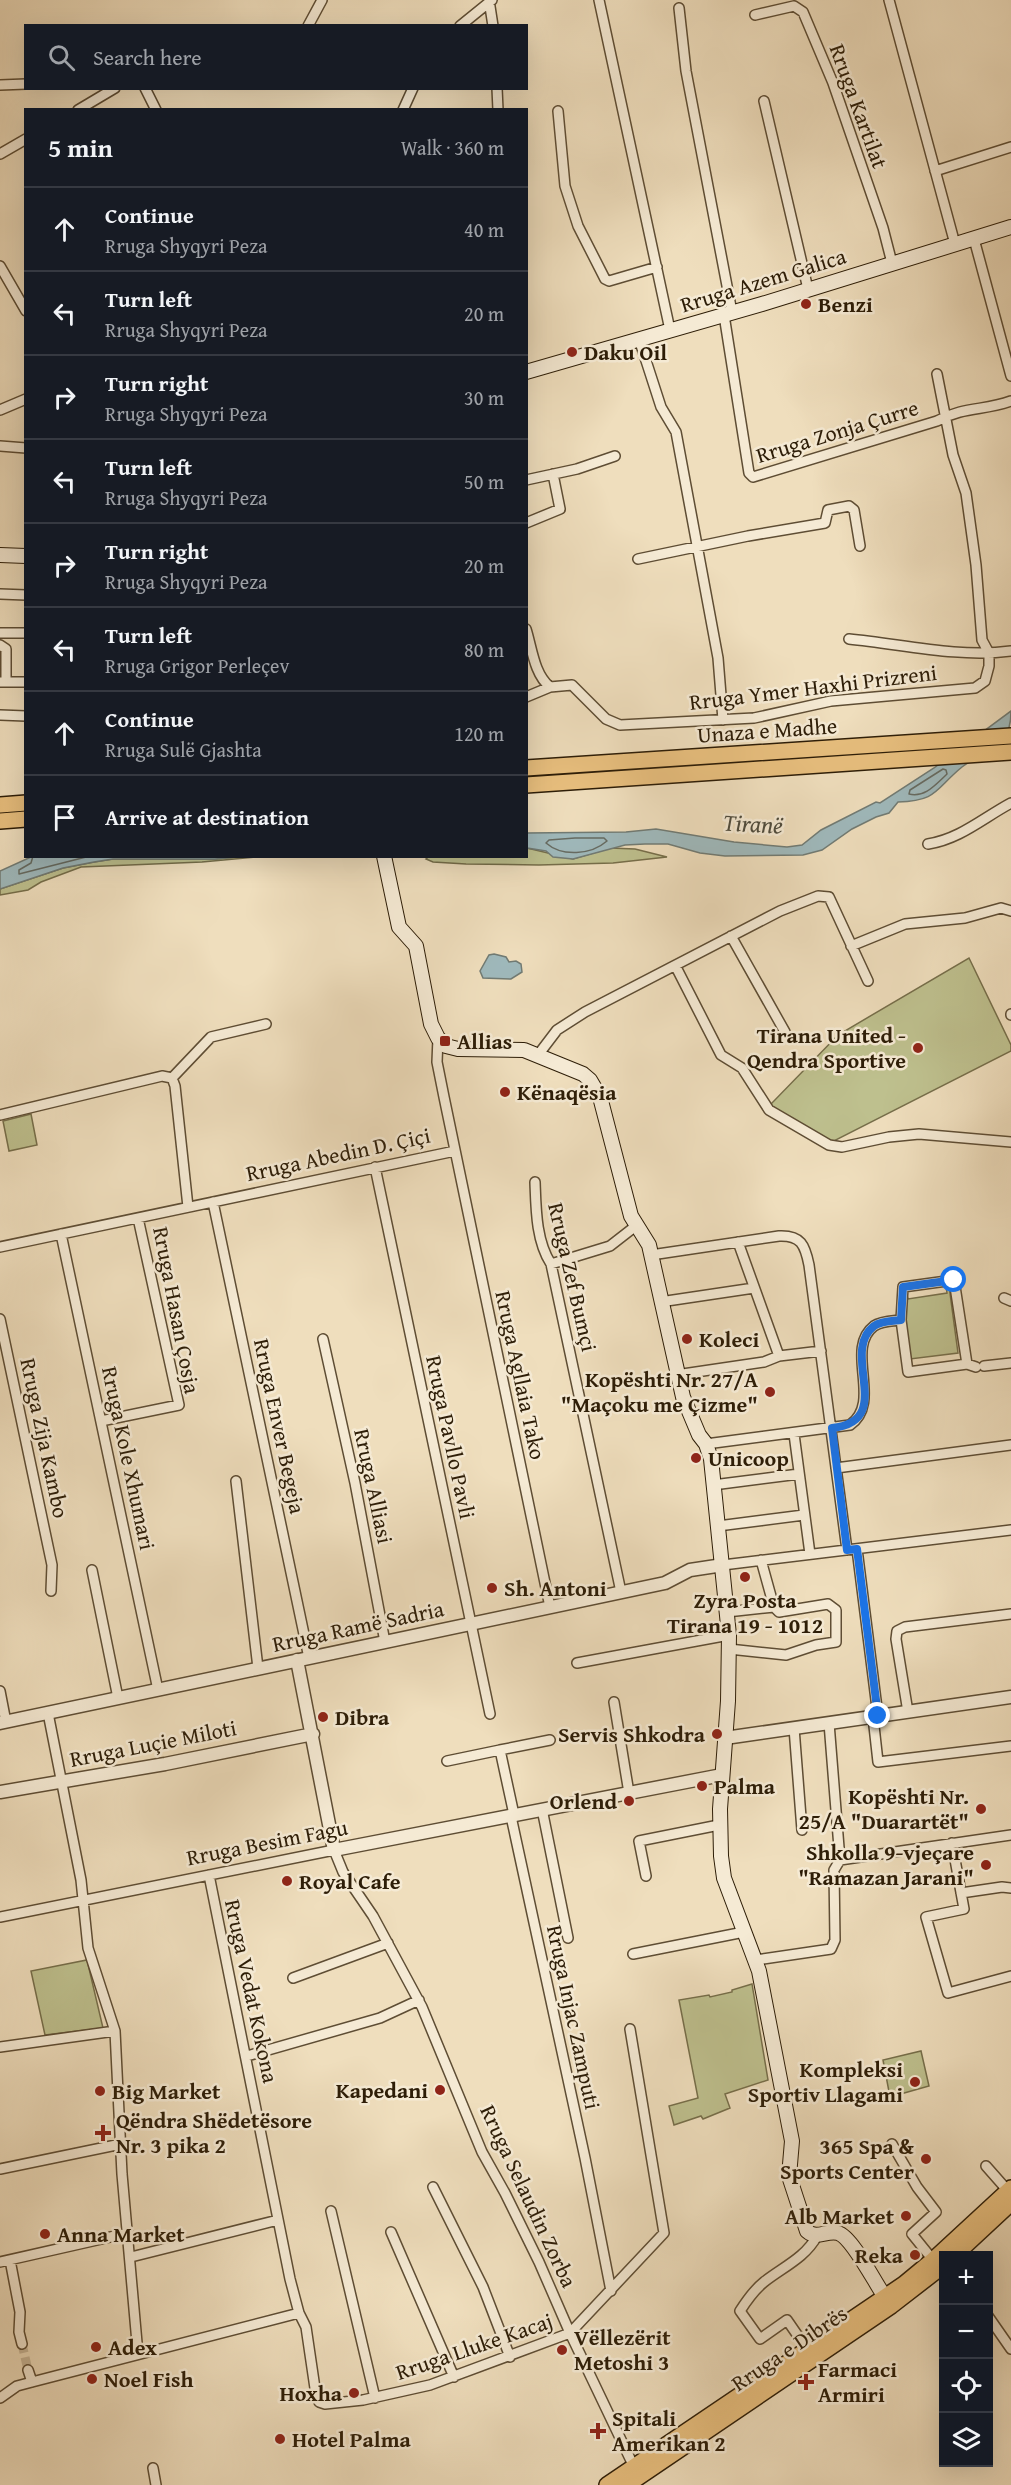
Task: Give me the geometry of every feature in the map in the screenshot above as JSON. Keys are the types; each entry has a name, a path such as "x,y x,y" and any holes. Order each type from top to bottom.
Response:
{"main road":[{"name":"Rruga Azem Galica","path":"528,371 728,314 1011,227"},
{"path":"0,555 24,556"},
{"name":"Unaza e Madhe","path":"528,768 1011,736"},
{"path":"528,785 1011,752"},
{"path":"0,797 24,795"},
{"path":"0,805 24,803"},
{"path":"0,821 24,819"},
{"path":"0,829 24,828"},
{"name":"Rruga Abedin D. Çiçi","path":"384,858 399,927 416,946 431,1024 438,1038"},
{"path":"438,1038 446,1046 458,1049 515,1049 537,1055 583,1074 600,1096 628,1208 647,1239 676,1375 690,1414 706,1444 711,1460 729,1642 720,1825 721,1856 724,1878 756,1960 792,2141 789,2168 791,2184 804,2227 811,2235 834,2232 847,2238 885,2297"},
{"path":"959,2251 1010,2194"},
{"name":"Rruga e Dibrës","path":"627,2485 897,2302 1010,2194"},
{"name":"Rruga e Dibrës","path":"607,2485 938,2263"}],"street":[{"path":"309,24 322,0"},
{"path":"462,24 490,0"},
{"path":"490,0 493,24"},
{"path":"599,0 670,330"},
{"path":"889,0 955,244"},
{"name":"Rruga Kartilat","path":"755,15 794,6 803,12 832,82 883,228 892,263"},
{"path":"679,8 686,71 728,314"},
{"path":"0,85 24,84"},
{"path":"81,108 112,90"},
{"path":"146,90 155,108"},
{"path":"404,108 412,90"},
{"path":"497,90 498,108"},
{"path":"764,101 807,289"},
{"path":"558,111 565,186 578,226 605,279 609,281 657,267"},
{"path":"0,154 24,140"},
{"path":"935,171 1011,147"},
{"path":"974,239 1011,376"},
{"path":"0,266 24,308"},
{"name":"Rruga Zonja Çurre","path":"728,314 741,433 749,473 753,477 821,458 945,416 937,374"},
{"path":"639,339 661,407 676,432 722,682 723,720"},
{"path":"0,410 24,400"},
{"path":"989,653 982,640 976,565 966,493 958,476 945,416 954,412 998,406 1011,401"},
{"path":"0,446 24,448"},
{"path":"528,480 615,456"},
{"path":"528,522 560,509 553,474"},
{"path":"638,559 825,523 828,510 849,506 854,510 860,546"},
{"path":"0,594 24,595"},
{"path":"0,633 24,633"},
{"path":"849,639 919,648 989,653 1011,651"},
{"path":"529,644 538,673 542,681 550,687"},
{"path":"0,645 6,649 3,682 24,682"},
{"name":"Rruga Ymer Haxhi Prizreni","path":"550,687 572,685 606,719 615,724 723,720 767,716 831,701 975,688 985,681 989,666 989,653"},
{"path":"528,696 550,687"},
{"path":"0,715 24,716"},
{"path":"928,844 966,831 1011,803"},
{"path":"537,1055 549,1038 565,1024 780,911 824,895 829,897 868,981"},
{"path":"851,946 905,924 924,920 965,918 1001,908 1011,911"},
{"path":"731,936 785,1032"},
{"path":"676,967 721,1055 742,1068 770,1110 829,1145 842,1148 889,1137 919,1134 1011,1142"},
{"path":"172,1078 211,1037 266,1024"},
{"name":"Rruga Abedin D. Çiçi","path":"0,1247 455,1151 437,1062 438,1038"},
{"path":"0,1116 162,1076 172,1078"},
{"path":"172,1078 175,1086 188,1208"},
{"name":"Rruga Agllaia Tako","path":"455,1151 550,1607"},
{"name":"Rruga Pavllo Pavli","path":"375,1167 490,1714"},
{"name":"Rruga Zef Bumçi","path":"535,1182 536,1212 541,1239 545,1256 551,1264 621,1592"},
{"name":"Rruga Enver Begeja","path":"213,1202 303,1659"},
{"name":"Rruga Hasan Çosja","path":"101,1421 179,1405 138,1218"},
{"path":"551,1264 610,1246 637,1226"},
{"name":"Rruga Kole Xhumari","path":"62,1234 158,1690"},
{"path":"651,1256 779,1236 795,1237 800,1241 807,1256 836,1468 852,1549 875,1716 879,1762 1011,1746"},
{"path":"738,1242 779,1356"},
{"path":"975,1366 954,1280 903,1287 901,1320 908,1372 1011,1363"},
{"path":"660,1302 754,1288"},
{"name":"Rruga Zija Kambo","path":"0,1318 52,1565 51,1591"},
{"path":"706,1444 850,1425 861,1413 865,1393 862,1351 868,1333 874,1326 883,1322 901,1320"},
{"name":"Rruga Alliasi","path":"323,1339 355,1483 385,1642"},
{"path":"676,1375 764,1362 779,1356 821,1351"},
{"path":"794,1434 810,1554"},
{"path":"836,1468 1011,1445"},
{"path":"713,1485 799,1473"},
{"path":"236,1480 258,1668"},
{"path":"718,1526 804,1515"},
{"path":"723,1565 1011,1530"},
{"path":"576,1663 729,1642 786,1654 836,1642 836,1610 833,1606 828,1604 780,1612 774,1607 761,1560"},
{"name":"Rruga Ramë Sadria","path":"3,1722 665,1583 690,1570 723,1565"},
{"path":"92,1570 118,1698"},
{"path":"727,1612 774,1607"},
{"path":"908,1712 896,1639 897,1631 905,1627 1011,1614"},
{"name":"Rruga Selaudin Zorba","path":"303,1659 313,1734 334,1850 343,1872 374,1916 419,2000 482,2152 505,2193 634,2467"},
{"path":"0,1691 3,1722"},
{"path":"725,1738 1011,1697"},
{"path":"614,1702 629,1793"},
{"path":"48,1713 78,1861 88,1948 115,2031 121,2144 138,2354"},
{"path":"756,1960 831,1949 835,1940 834,1870 840,1860 830,1723"},
{"path":"794,1728 802,1830"},
{"name":"Rruga Luçie Miloti","path":"0,1792 313,1734"},
{"path":"447,1761 550,1740"},
{"name":"Rruga Injac Zamputi","path":"500,1750 539,1955 585,2158 611,2291"},
{"name":"Rruga Besim Fagu","path":"0,1917 722,1775"},
{"path":"542,1809 568,1938"},
{"path":"646,1876 639,1840 720,1825"},
{"path":"840,1860 1011,1835"},
{"path":"952,1844 964,1907 962,1911 926,1917 948,1993 1011,1976"},
{"name":"Rruga Vedat Kokona","path":"209,1875 279,2220 300,2313 306,2327 319,2402"},
{"path":"961,1893 1002,1887 1011,1888"},
{"path":"633,1954 744,1932"},
{"path":"293,1978 388,1943"},
{"path":"246,2056 380,2018 419,2000"},
{"path":"570,2333 664,2233 630,2029"},
{"path":"0,2048 115,2031"},
{"path":"0,2169 121,2144"},
{"path":"892,2144 917,2187 936,2212 912,2234 938,2263"},
{"path":"986,2166 1010,2194"},
{"path":"433,2187 483,2287 510,2357"},
{"path":"331,2211 375,2398"},
{"path":"131,2258 279,2220"},
{"path":"391,2232 454,2377"},
{"path":"22,2344 20,2312 5,2261 128,2233"},
{"name":"Rruga e Dibrës","path":"807,2349 787,2320 760,2338 740,2311 758,2287 804,2254 817,2236"},
{"path":"0,2398 17,2386 300,2313"},
{"path":"993,2323 1011,2349"},
{"name":"Rruga Lluke Kacaj","path":"319,2402 335,2404 410,2390 454,2377 570,2333"},
{"path":"28,2370 32,2382"},
{"path":"153,2468 156,2485"}],"green space":[{"path":"528,848 573,859 610,848 635,849 667,857 613,863 539,865 466,864 433,862 426,859 528,858"},
{"path":"246,858 81,867 41,882 28,890 0,895 0,889 63,868 94,862 113,859"},
{"name":"Tirana United - Qendra Sportive","path":"969,958 1011,1045 1011,1051 830,1143 770,1105 838,1035"},
{"path":"31,1114 37,1145 9,1151 3,1121"},
{"path":"946,1286 949,1286 958,1353 910,1359 901,1293 906,1292 908,1299 947,1293"},
{"path":"87,1960 103,2028 45,2035 31,1971"},
{"path":"752,1984 768,2080 725,2094 730,2108 703,2119 701,2116 674,2125 669,2106 698,2098 679,2000 709,1995 710,1997"},
{"path":"921,2051 929,2086 890,2097 883,2060"}],"water":[{"path":"1011,711 1007,734 1002,741 962,767 935,792 921,799 898,802 889,813 852,829 822,850 803,855 725,856 700,853 668,844 645,844 625,845 573,859 553,857 546,851 528,848 528,833 626,832 656,829 734,842 787,847 802,845 821,830 876,802 880,803 934,768"},
{"path":"29,858 226,858 113,859 63,868 0,889 0,871"},
{"path":"489,955 506,957 509,962 516,961 521,964 522,972 511,979 483,978 480,971"}],"tunnel":[{"path":"22,2344 28,2370"}],"place":[{"name":"Benzi","path":"806,304"},
{"name":"Daku Oil","path":"572,352"},
{"name":"Allias","path":"445,1041"},
{"name":"Tirana United - Qendra Sportive","path":"918,1048"},
{"name":"Kënaqësia","path":"505,1092"},
{"name":"Koleci","path":"687,1339"},
{"name":"Kopështi Nr. 27/A \"Maçoku me Çizme\"","path":"770,1392"},
{"name":"Unicoop","path":"696,1458"},
{"name":"Zyra Posta Tirana 19 - 1012","path":"745,1577"},
{"name":"Sh. Antoni","path":"492,1588"},
{"name":"Dibra","path":"323,1717"},
{"name":"Servis Shkodra","path":"717,1734"},
{"name":"Palma","path":"702,1786"},
{"name":"Orlend","path":"629,1801"},
{"name":"Kopështi Nr. 25/A \"Duarartët\"","path":"981,1809"},
{"name":"Shkolla 9-vjeçare \"Ramazan Jarani\"","path":"986,1865"},
{"name":"Royal Cafe","path":"287,1881"},
{"name":"Kompleksi Sportiv Llagami","path":"915,2082"},
{"name":"Kapedani","path":"440,2090"},
{"name":"Big Market","path":"100,2091"},
{"name":"Qëndra Shëdetësore Nr. 3 pika 2","path":"103,2133"},
{"name":"365 Spa & Sports Center","path":"926,2159"},
{"name":"Alb Market","path":"906,2216"},
{"name":"Anna Market","path":"45,2234"},
{"name":"Reka","path":"915,2255"},
{"name":"Adex","path":"96,2347"},
{"name":"Vëllezërit Metoshi 3","path":"562,2350"},
{"name":"Noel Fish","path":"92,2379"},
{"name":"Farmaci Armiri","path":"806,2382"},
{"name":"Hoxha","path":"354,2393"},
{"name":"Spitali Amerikan 2","path":"598,2431"},
{"name":"Hotel Palma","path":"280,2439"}],"route":[{"path":"878,1716 857,1549 847,1550 832,1428 850,1425 861,1413 865,1393 862,1351 865,1341 874,1326 883,1322 901,1320 903,1287 954,1280"}],"water label":[{"name":"Tiranë","path":"753,824"}]}
